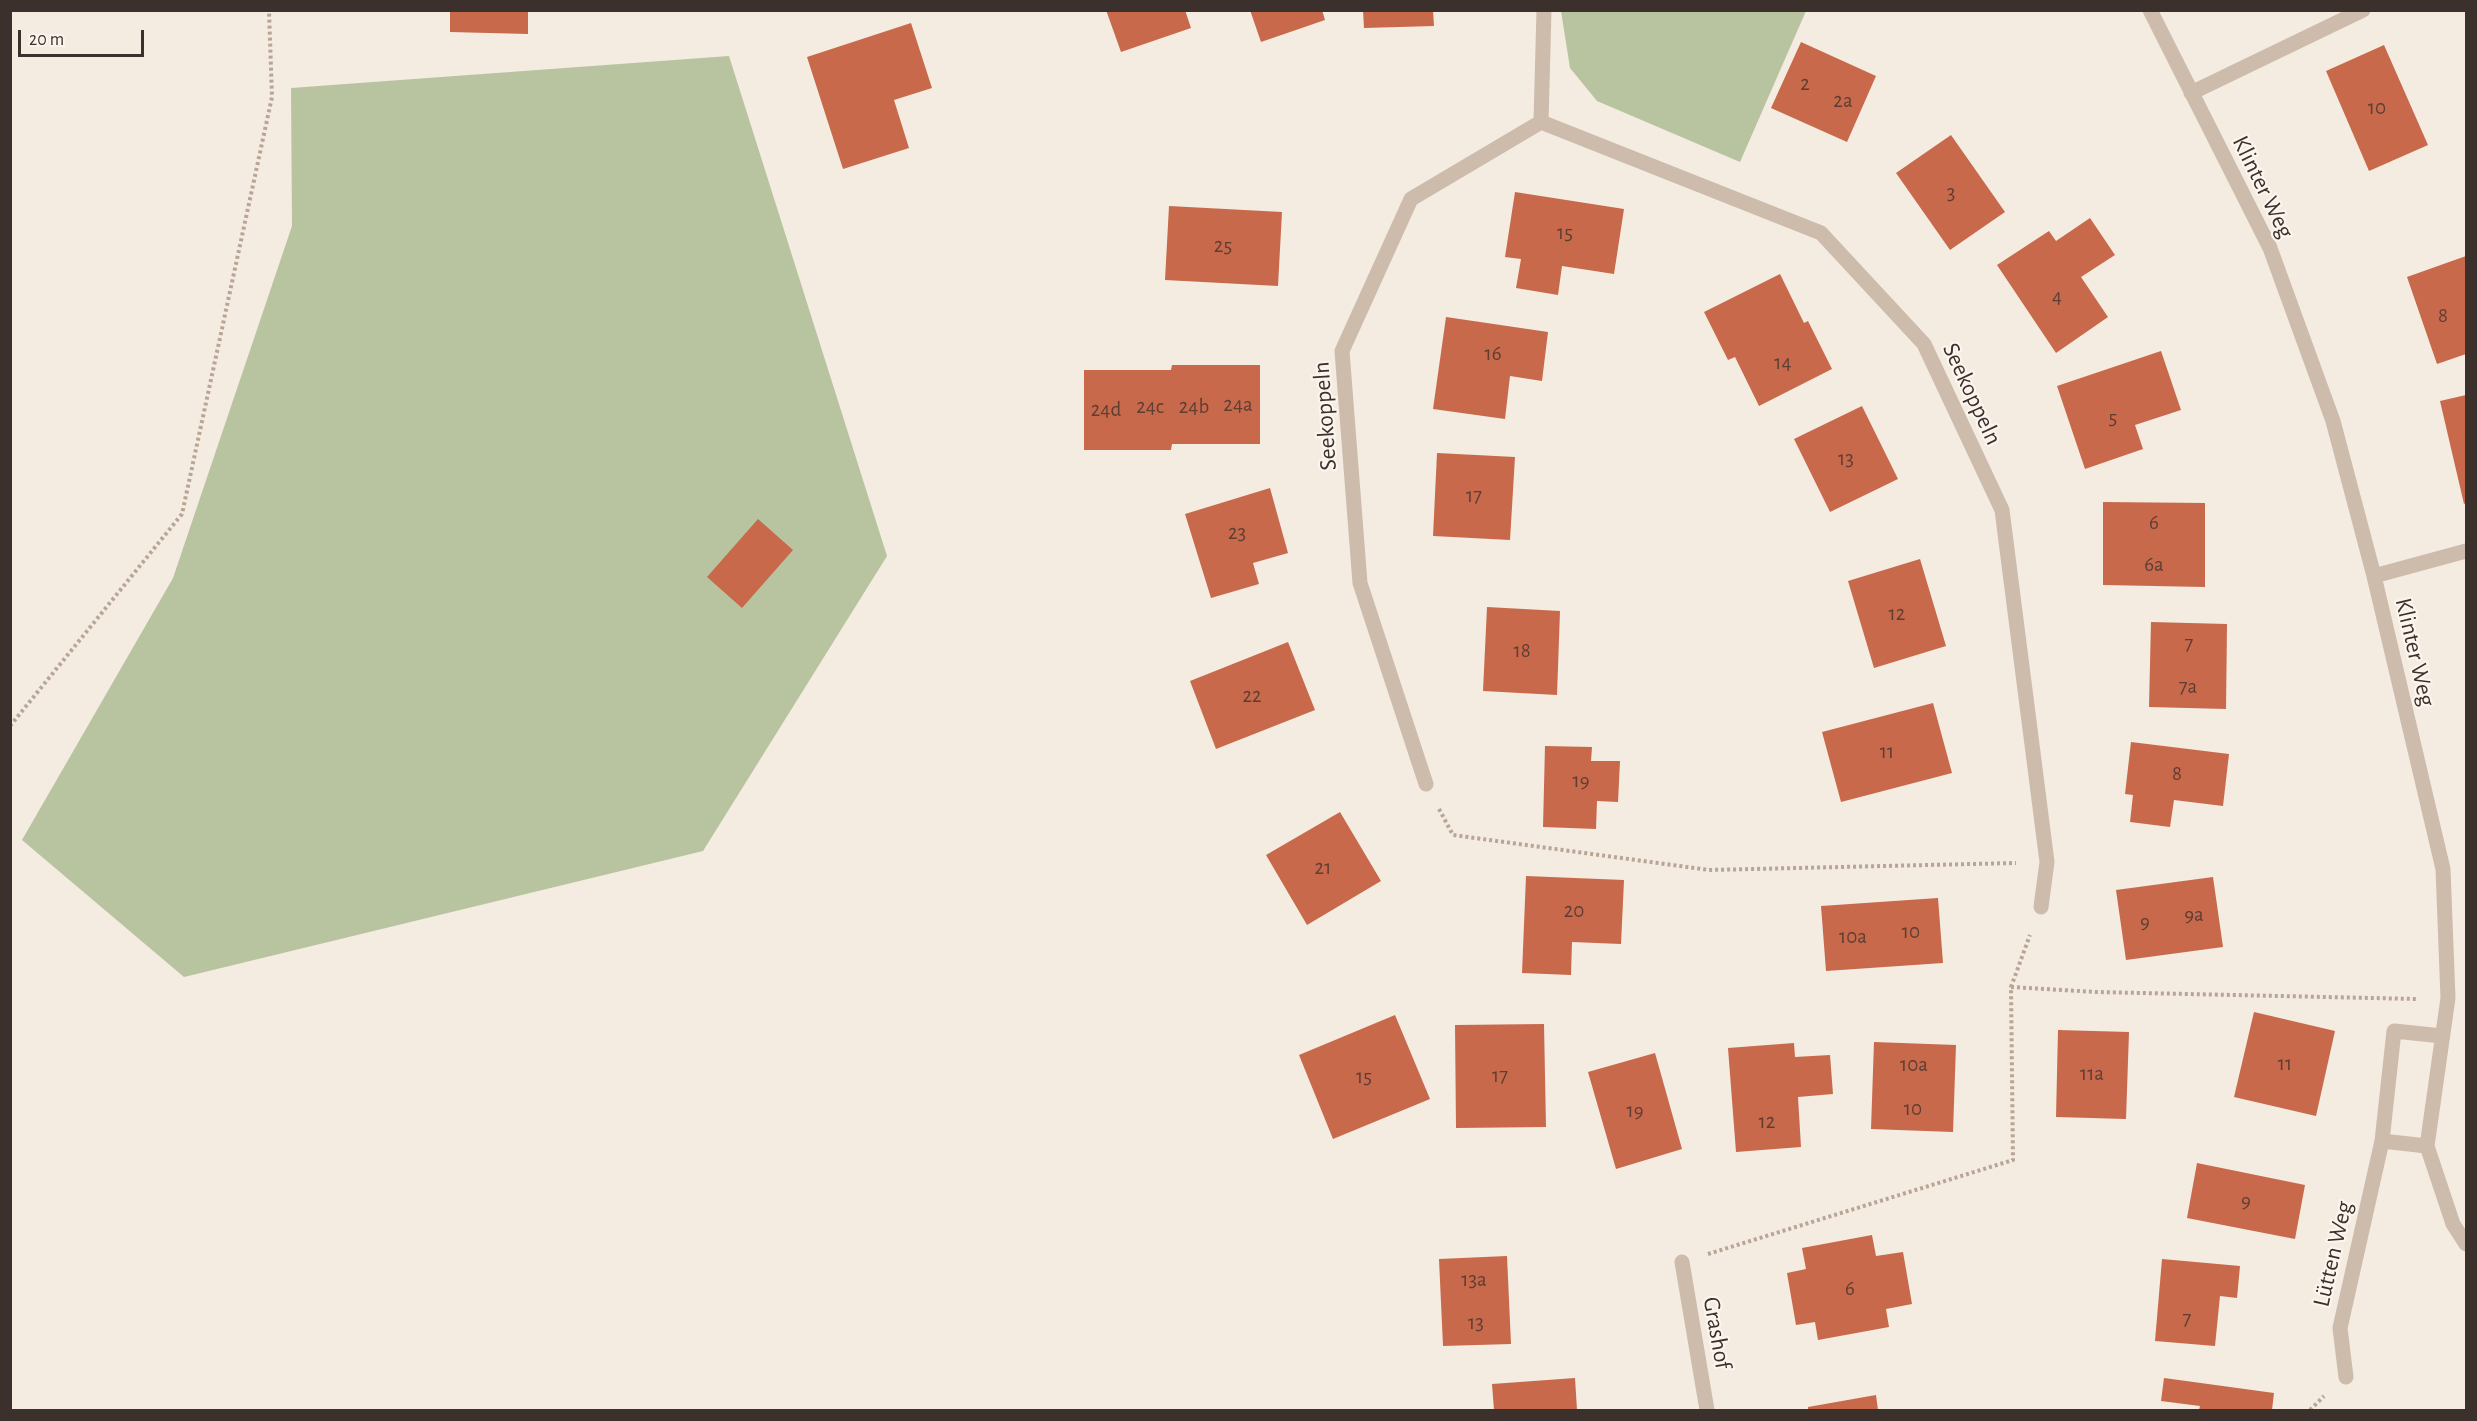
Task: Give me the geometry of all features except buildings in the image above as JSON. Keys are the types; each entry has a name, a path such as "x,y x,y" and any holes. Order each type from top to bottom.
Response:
{"street":[{"path":"1541,122 1544,10"},
{"name":"Klinter Weg","path":"2150,10 2270,248 2333,421 2373,576 2443,869 2448,998 2427,1146 2453,1224 2466,1244"},
{"path":"2191,93 2363,10"},
{"name":"Seekoppeln","path":"1426,784 1360,583 1342,351 1411,199 1541,122 1821,233 1924,344 2002,510 2047,862 2041,907"},
{"path":"2373,576 2466,551"},
{"name":"Lütten Weg","path":"2346,1377 2340,1328 2382,1142 2394,1031 2442,1036"},
{"path":"2382,1142 2427,1146"},
{"name":"Grashof","path":"1682,1262 1707,1410"}],"path":[{"path":"10,726 182,514 272,97 268,10"},
{"path":"1426,784 1453,835 1709,870 2047,862"},
{"path":"1682,1262 2013,1160 2011,987 2041,907"},
{"path":"2011,987 2096,992 2448,998"}],"green space":[{"path":"1561,10 1806,11 1740,162 1597,101 1570,68"},
{"path":"729,56 887,556 703,851 184,977 22,840 173,578 292,226 291,88"}]}
